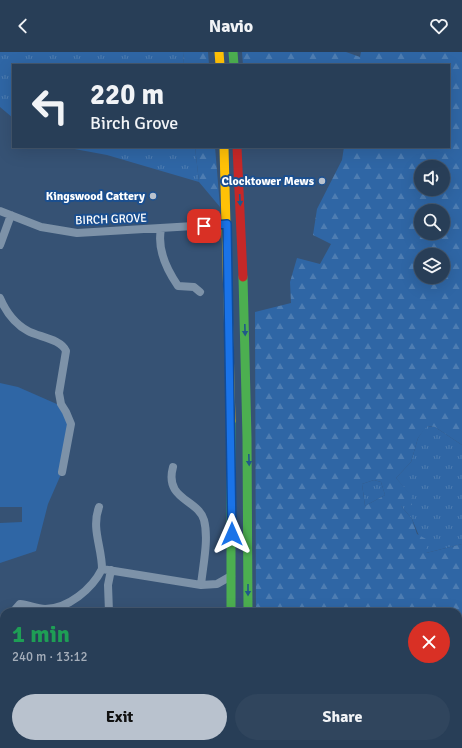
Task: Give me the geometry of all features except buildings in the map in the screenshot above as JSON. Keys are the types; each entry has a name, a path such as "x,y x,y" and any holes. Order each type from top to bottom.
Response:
{"highway":[{"path":"219,52 220,64"},
{"path":"233,52 234,64"},
{"path":"224,148 232,491 231,608"},
{"path":"237,148 243,252 249,470 248,608"}],"street":[{"name":"BIRCH GROVE","path":"0,211 41,227 61,232 77,233 227,224"},
{"path":"0,245 11,215"},
{"path":"161,229 159,237 167,270 178,286 194,287 200,292"},
{"path":"0,298 4,308 17,323 28,331 62,345 66,351 59,393 61,404 66,412 70,424 62,472"},
{"path":"173,468 171,474 174,488 182,498 200,513 204,522 205,533 201,585"},
{"path":"52,608 80,596 88,589 102,569 102,558 95,529 99,507"},
{"path":"102,569 201,585 217,584 231,576"},
{"path":"109,608 108,585 112,570"},
{"path":"16,608 20,604 39,608"}],"green space":[{"path":"0,52 183,52 184,64 12,64 12,117 0,107"},
{"path":"183,52 208,52 209,64 184,64"},
{"path":"242,52 346,52 360,57 361,52 462,52 462,445 435,427 427,426 418,438 411,462 396,478 411,495 412,505 401,506 412,519 417,534 426,539 426,553 462,544 462,608 256,608 255,312 291,303 290,282 297,258 320,264 331,244 313,235 317,209 342,160 344,148 450,148 450,64 243,64","holes":["374,480 381,482 385,495 365,506 362,484"]},
{"path":"69,148 195,148 199,182 107,155"},
{"path":"195,148 215,148 220,207 199,182"},
{"path":"0,383 18,387 59,405 71,424 62,472 48,504 36,551 0,563 0,523 22,522 22,507 0,507"},
{"path":"426,426 435,427 462,445 462,544 426,553 412,519 401,506 411,496 396,478 411,462 418,438"},
{"path":"374,480 381,482 385,495 365,506 362,484"}],"traffic: fast":[{"path":"233,52 234,64"},
{"path":"243,277 247,438 248,608"},
{"path":"231,421 231,608"}],"traffic: slow":[{"path":"219,52 220,64"},
{"path":"224,148 231,421"}],"traffic: jam":[{"path":"237,148 243,277"}],"place":[{"name":"Clocktower Mews","path":"322,181"},
{"name":"Kingswood Cattery","path":"153,196"}],"route":[{"path":"204,226 227,224 232,534"}]}
